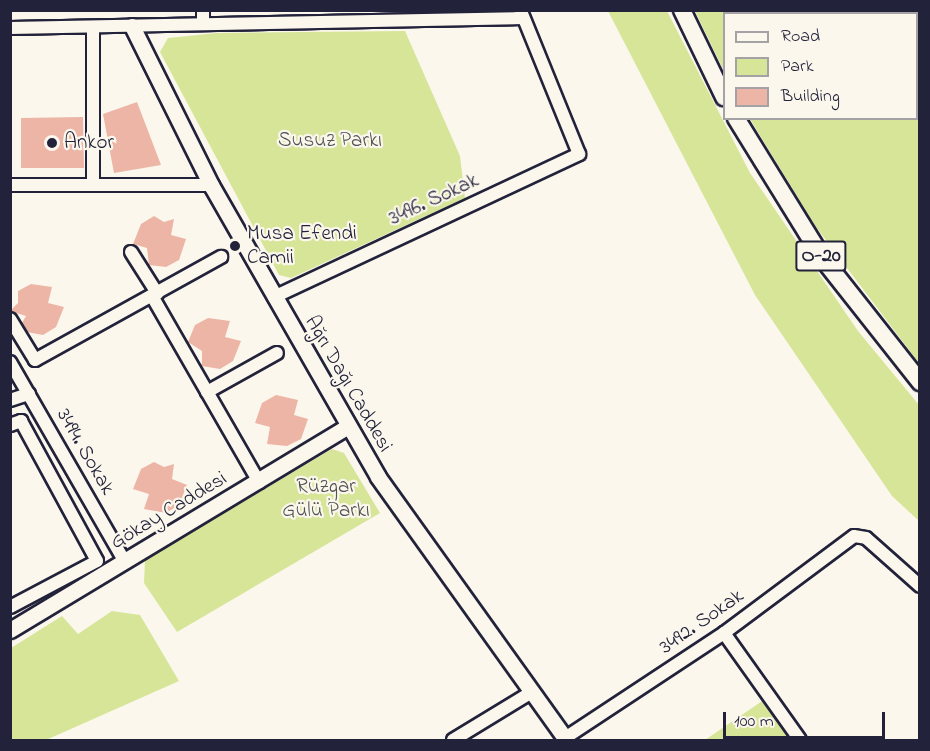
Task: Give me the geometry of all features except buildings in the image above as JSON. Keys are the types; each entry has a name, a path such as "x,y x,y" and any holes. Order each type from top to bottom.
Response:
{"highway":[{"path":"682,10 723,95"},
{"name":"O-20","path":"737,120 823,259 920,382"}],"main road":[{"name":"Ağrı Dağı Caddesi","path":"132,26 212,185 348,426 566,740"},
{"name":"Gökay Caddesi","path":"10,630 259,482 348,426"}],"street":[{"path":"203,10 203,24"},
{"path":"10,28 522,14"},
{"name":"3496. Sokak","path":"274,297 579,154 522,14"},
{"path":"93,27 93,185"},
{"path":"10,185 212,185"},
{"path":"131,252 259,482"},
{"path":"10,320 35,360 221,257"},
{"path":"207,392 276,353"},
{"name":"3494. Sokak","path":"10,362 125,562"},
{"path":"10,400 29,394"},
{"path":"10,425 21,421 97,561 10,607"},
{"name":"3492. Sokak","path":"566,740 724,633 859,534 920,586"},
{"path":"724,633 800,741"},
{"path":"453,741 532,692"}],"green space":[{"path":"608,11 667,11 750,173 858,331 919,405 919,521 892,496 755,295"},
{"path":"695,11 919,11 919,363 816,227 751,120 918,120 918,12 723,12 723,69"},
{"name":"Susuz Parkı","path":"405,31 460,156 465,198 291,278 279,275 160,52 168,38 217,33"},
{"name":"Rüzgar Gülü Parkı","path":"332,449 344,453 380,513 177,632 144,583 145,560"},
{"path":"112,611 140,615 179,681 46,740 11,740 11,648 62,616 78,634"},
{"path":"765,699 794,740 705,740"}],"place":[{"name":"Ankor","path":"52,143"},
{"name":"Musa Efendi Camii","path":"235,246"}]}
